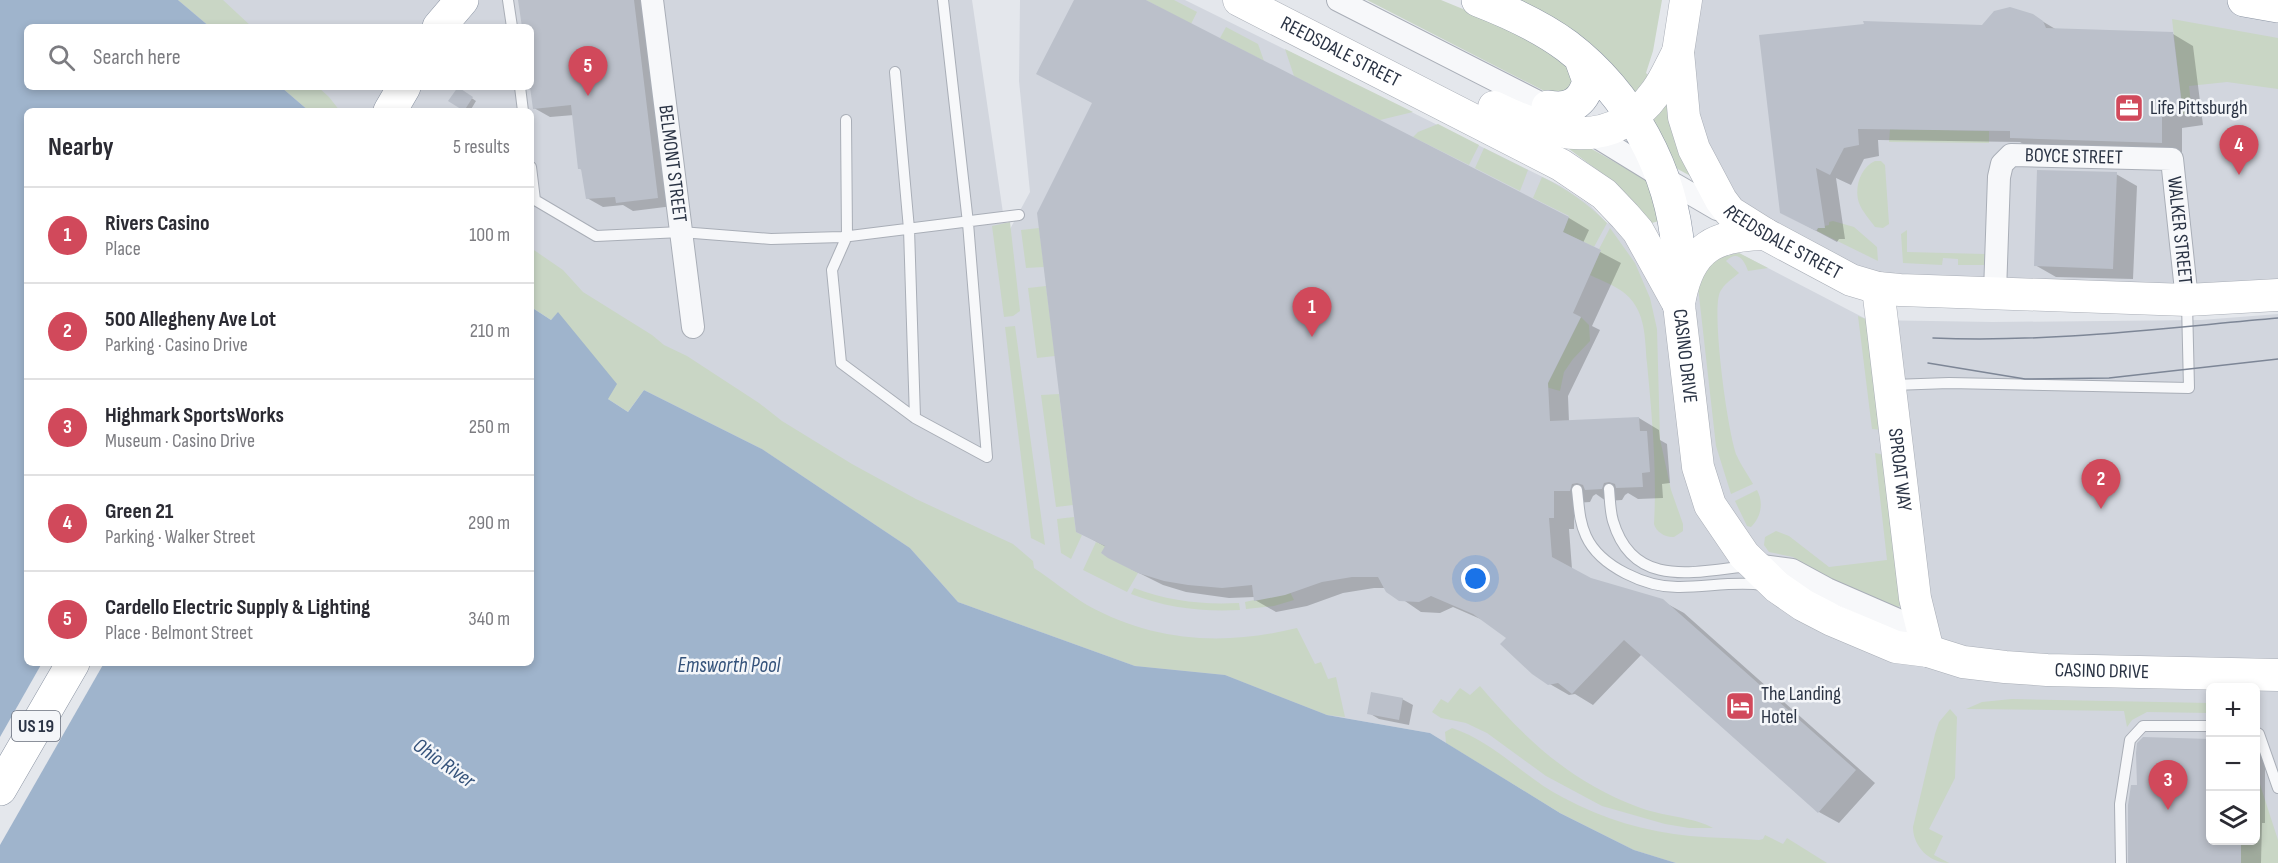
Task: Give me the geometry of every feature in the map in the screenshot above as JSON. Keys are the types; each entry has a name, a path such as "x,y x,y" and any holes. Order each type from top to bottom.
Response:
{"highway":[{"path":"439,24 446,0"},
{"path":"440,24 453,0"},
{"path":"441,24 462,0"},
{"path":"1478,0 1525,20 1547,33 1581,59 1619,99 1632,117 1662,177 1674,224 1678,250 1679,304"},
{"path":"2244,0 2278,6"},
{"path":"1548,107 1566,109 1582,100 1589,81 1581,59"},
{"path":"392,108 402,90"},
{"name":"US 19","path":"0,789 71,666"}],"main road":[{"name":"REEDSDALE STREET","path":"1239,0 1539,153"},
{"path":"1686,0 1678,52 1684,117 1694,149 1730,212"},
{"path":"1320,41 1426,73 1532,124 1564,133 1607,130 1632,117 1656,93 1678,52"},
{"name":"CASINO DRIVE","path":"1539,153 1604,194 1625,216 1638,231 1679,304 1698,466 1710,506 1739,548 1777,587 1803,605 1896,647 1928,651 1963,662 2005,667 2278,675"},
{"name":"REEDSDALE STREET","path":"1730,212 1765,234 1851,280 1878,288 2187,300 2278,295"},
{"path":"1679,304 1684,278 1689,267 1705,247 1731,237 1765,234"},
{"name":"SPROAT WAY","path":"1878,288 1916,598 1928,651"}],"street":[{"name":"BELMONT STREET","path":"652,0 693,327"},
{"name":"REEDSDALE STREET","path":"1338,0 1548,107 1717,209 1730,212"},
{"name":"BOYCE STREET","path":"1995,292 1999,177 2002,164 2011,154 2172,159"},
{"name":"WALKER STREET","path":"2172,159 2187,300"},
{"name":"CASINO DRIVE","path":"1754,565 1792,570 1827,589 1896,619 1928,651"}],"lane":[{"path":"508,0 512,24"},
{"path":"846,120 847,236 832,270 841,363 915,418 987,457 968,223 943,0"},
{"path":"895,72 909,230 915,418"},
{"path":"520,90 523,108"},
{"path":"534,187 536,200 596,236 681,232 771,239 847,236 1019,215"},
{"path":"1890,385 1949,383 2189,388 2187,300"},
{"path":"1609,489 1612,520 1624,546 1637,560 1652,569 1680,573 1754,565"},
{"path":"1577,490 1580,520 1586,537 1594,550 1626,573 1647,582 1678,588 1737,582 1777,587"},
{"path":"2121,863 2120,804 2130,740 2143,726 2206,726"},
{"path":"2260,737 2278,788"}],"shaded area":[{"path":"178,0 972,0 1003,213 1009,231 1030,192 1019,81 1020,0 1185,0 1561,186 1590,205 1607,223 1739,253 1868,320 1993,322 2201,320 2278,314 2278,863 1676,863 1634,850 1508,781 1430,733 1327,715 1135,666 958,602 910,548 558,313 534,308 534,108 306,108 284,90 534,90 534,24 206,24"},
{"path":"1686,0 2278,0 2278,295 1900,290 1765,234 1694,149"}],"green space":[{"path":"178,0 223,0 249,24 206,24"},
{"path":"1146,0 1174,0 1197,12 1191,24"},
{"path":"1367,0 1441,0 1475,14 1511,30 1564,60 1577,88 1552,95"},
{"path":"1518,0 1662,0 1653,51 1646,73 1650,77 1636,97"},
{"path":"2172,19 2278,38 2278,89 2227,82 2189,86 2192,113 2183,114"},
{"path":"1226,27 1258,44 1264,61 1220,38"},
{"path":"1285,49 1413,112 1380,120 1294,76"},
{"path":"284,90 321,90 338,108 306,108"},
{"path":"1670,97 1696,179 1674,167 1652,120"},
{"path":"1438,124 1479,145 1469,165 1413,137 1418,132"},
{"path":"1890,129 1989,131 1989,143 1889,142"},
{"path":"1565,146 1590,148 1650,182 1663,220 1648,224 1608,178"},
{"path":"1484,148 1528,170 1520,191 1475,168"},
{"path":"1875,161 1881,161 1885,165 1889,224 1883,228 1875,227 1862,209 1857,191 1859,179 1865,168"},
{"path":"1542,177 1576,197 1607,223 1594,247 1563,232 1569,216 1533,198"},
{"path":"1833,221 1854,227 1877,247 1878,261 1817,231 1818,228 1824,228"},
{"path":"1010,222 1020,311 1013,316 1004,317 992,226"},
{"path":"1039,228 1044,267 1026,268 1021,230"},
{"path":"1610,228 1635,263 1650,298 1657,329 1660,439 1671,490 1683,524 1683,531 1674,537 1662,534 1654,524 1654,443 1645,341 1639,312 1626,295 1590,275 1601,250 1599,249"},
{"path":"1907,230 1907,252 1985,254 1986,265 1958,265 1958,259 1943,258 1942,265 1903,263 1901,234"},
{"path":"534,250 563,270 583,292 664,345 687,356 759,403 782,421 852,464 916,499 1013,544 1033,561 1034,568 1087,605 1138,627 1190,637 1243,637 1297,628 1315,664 1321,662 1328,679 1336,677 1345,717 1327,715 1225,675 1135,666 958,602 910,548 762,449 644,390 628,412 608,399 558,313 551,320 534,309"},
{"path":"1739,253 1768,268 1748,271 1740,257 1730,258 1726,261 1739,273 1722,289 1718,303 1719,346 1729,424 1737,456 1753,484 1731,494 1716,446 1698,287 1707,267 1717,259"},
{"path":"1046,286 1055,356 1037,358 1028,288"},
{"path":"1858,316 1868,320 1882,430 1872,429"},
{"path":"1581,317 1589,325 1590,341 1564,372 1560,391 1546,387"},
{"path":"1015,326 1045,545 1031,538 1005,327"},
{"path":"1059,394 1073,505 1056,507 1041,395"},
{"path":"1875,453 1885,455 1904,604 1896,608 1822,576 1793,557 1769,552 1764,545 1765,537 1776,531 1789,536 1829,567 1887,560"},
{"path":"1757,490 1760,510 1751,527 1747,526 1735,501"},
{"path":"1074,517 1076,532 1082,535 1071,559 1061,553 1057,519"},
{"path":"1096,542 1108,547 1101,553 1138,573 1127,592 1083,570"},
{"path":"1134,588 1186,601 1239,603 1240,610 1198,610 1171,606 1131,594"},
{"path":"1290,592 1294,600 1274,606 1246,609 1245,602"},
{"path":"1480,686 1532,741 1570,772 1591,785 1638,807 1696,821 1713,828 1689,828 1665,824 1602,806 1546,776 1487,733 1466,723 1441,718 1432,712 1441,699 1448,703 1460,688 1470,695"},
{"path":"2012,699 2206,703 2206,713 2147,712 2132,720 2127,727 2124,711 1966,709 1982,702"},
{"path":"1950,709 1957,717 1955,778 1929,829 1943,836 1934,855 1949,863 1929,857 1919,847 1913,827 1935,734 1939,722"},
{"path":"1452,728 1482,742 1549,790 1610,818 1642,828 1690,836 1759,840 1765,835 1783,844 1787,838 1827,863 1676,863 1634,850 1560,813 1446,743 1445,732"},
{"path":"2260,784 2278,840 2278,863 2241,863 2241,845 2260,845"}],"water":[{"name":"Emsworth Pool","path":"0,0 178,0 206,24 24,24 24,90 284,90 306,108 24,108 24,666 534,666 534,309 551,320 558,312 617,384 608,399 628,412 644,390 762,449 910,548 958,602 1135,666 1225,675 1327,715 1430,733 1560,813 1634,850 1676,863 0,863"}],"pier":[{"path":"40,666 102,666 0,845 0,737"}],"building":[{"path":"518,0 634,0 658,198 616,203 615,197 586,199 581,169 578,169 571,105 533,108 530,90 534,90 534,24 522,24"},
{"path":"1074,0 1146,0 1569,217 1563,232 1601,250 1573,313 1581,317 1548,383 1550,421 1639,417 1640,431 1647,431 1650,472 1642,473 1643,487 1616,488 1615,484 1609,482 1604,483 1602,489 1585,490 1583,485 1577,483 1572,484 1570,491 1554,491 1554,518 1549,518 1552,557 1591,578 1663,599 1856,770 1818,813 1624,640 1572,694 1558,683 1548,685 1532,674 1500,644 1506,638 1473,614 1431,596 1419,602 1399,601 1386,592 1378,577 1352,577 1322,582 1285,595 1254,601 1252,585 1222,588 1188,585 1138,573 1101,553 1105,546 1076,532 1037,213 1092,103 1036,74"},
{"path":"2010,7 2033,14 2043,21 2046,28 2173,32 2183,114 2162,117 2162,143 2010,138 2010,131 1858,129 1859,145 1844,148 1830,175 1816,168 1825,228 1818,228 1816,231 1780,213 1759,35 1864,24 1863,21 1982,25 1994,11"},
{"path":"456,90 462,90 473,97 466,108 459,108 448,101"},
{"path":"2037,170 2117,172 2113,269 2034,266"},
{"path":"1371,692 1403,698 1399,720 1367,714"},
{"path":"2143,737 2206,739 2206,845 2241,845 2241,863 2128,863 2128,805 2131,785 2137,785 2137,743"}],"tram line":[{"path":"1933,338 2062,337 2278,318"},
{"path":"1928,363 2025,379 2109,378 2278,359"}],"place":[{"name":"Cardello Electric Supply & Lighting","path":"588,96"},
{"name":"Life Pittsburgh","path":"2129,108"},
{"name":"Green 21","path":"2239,175"},
{"name":"Rivers Casino","path":"1312,337"},
{"name":"500 Allegheny Ave Lot","path":"2101,509"},
{"name":"The Landing Hotel","path":"1740,706"},
{"name":"Highmark SportsWorks","path":"2168,810"}],"water label":[{"name":"Ohio River","path":"444,763"}]}
